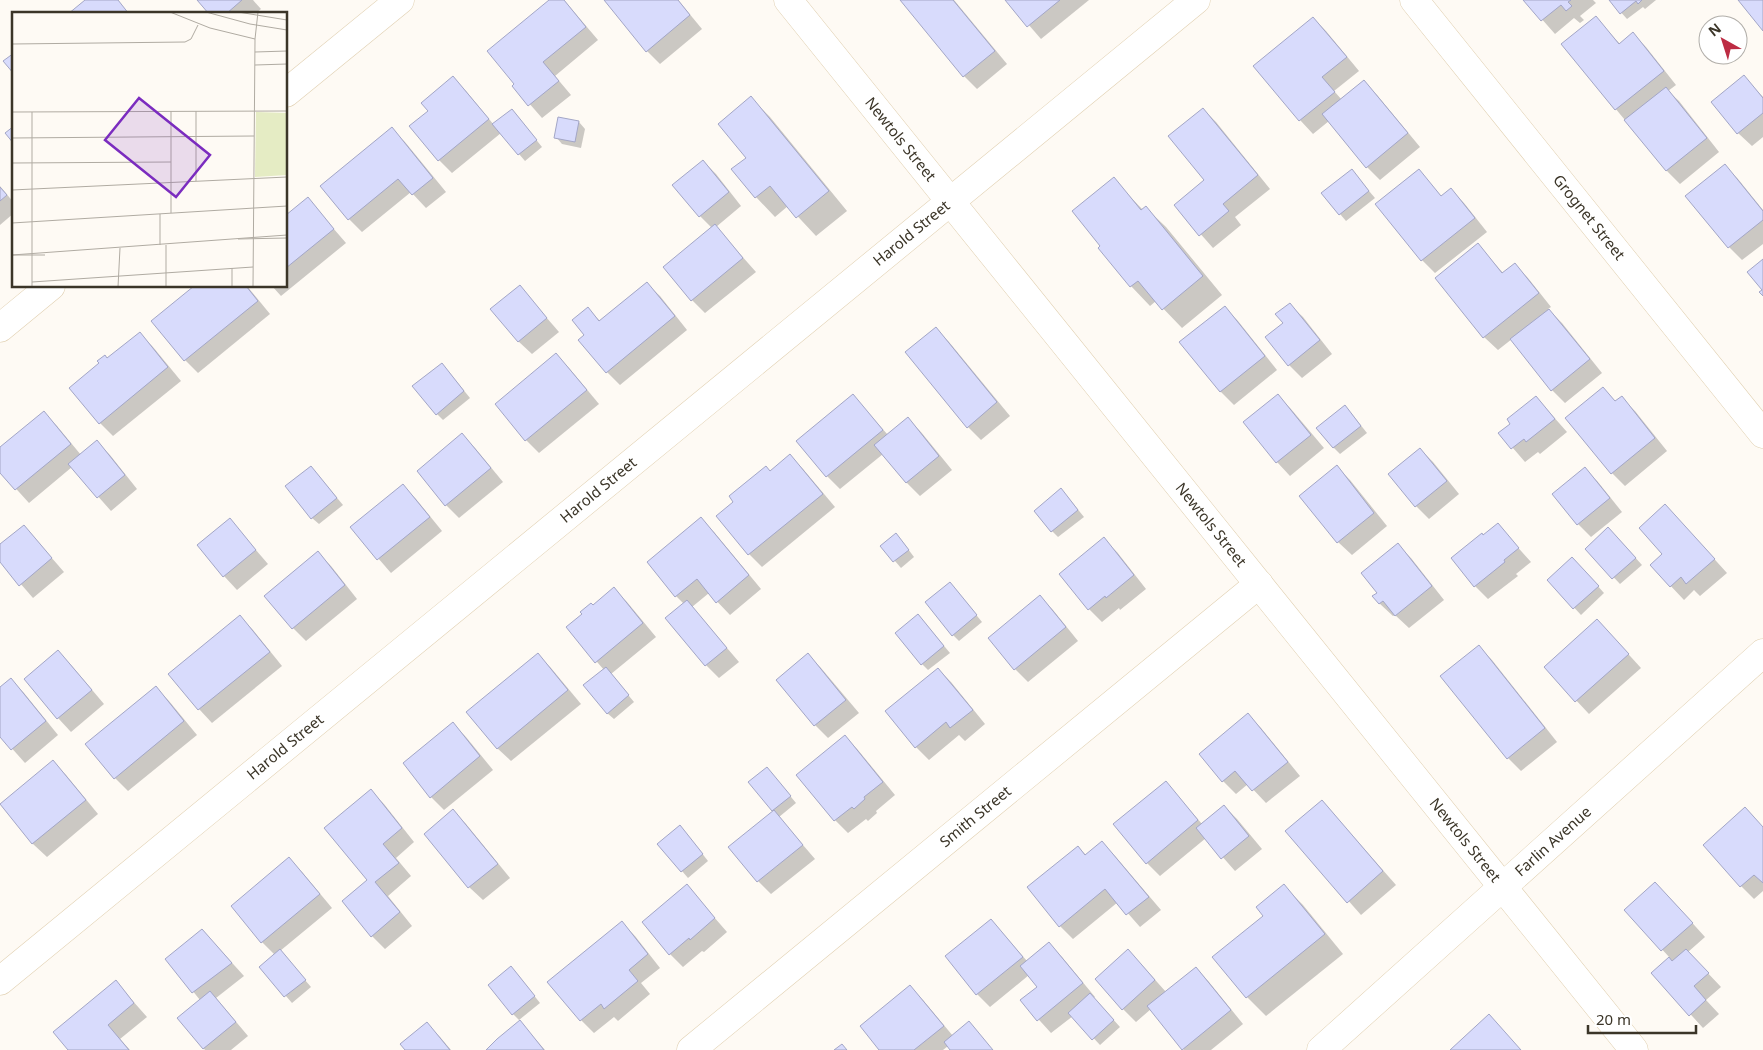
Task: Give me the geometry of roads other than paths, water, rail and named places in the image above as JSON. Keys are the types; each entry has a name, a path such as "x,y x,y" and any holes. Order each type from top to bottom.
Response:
{"street":[{"path":"288,91 400,0"},
{"name":"Newtols Street","path":"788,0 1634,1050"},
{"name":"Harold Street","path":"0,981 1196,0"},
{"name":"Grognet Street","path":"1414,0 1763,434"},
{"path":"0,328 49,288"},
{"name":"Smith Street","path":"691,1050 1259,584"},
{"name":"Farlin Avenue","path":"1321,1050 1763,653"}]}
